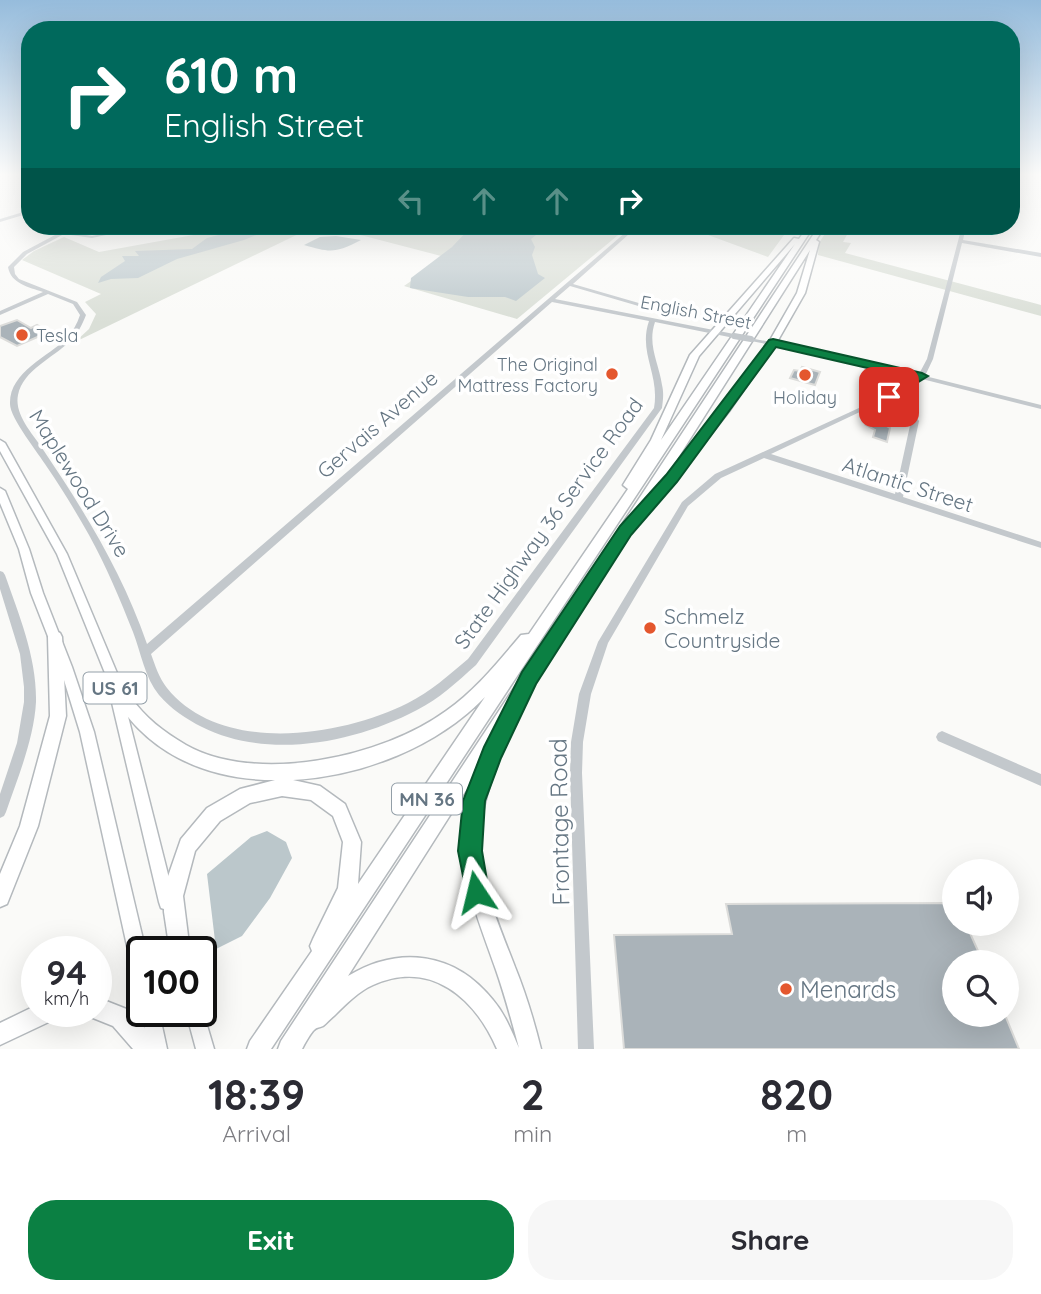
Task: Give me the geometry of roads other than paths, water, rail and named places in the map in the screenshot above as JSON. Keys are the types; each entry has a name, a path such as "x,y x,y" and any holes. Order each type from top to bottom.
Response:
{"highway":[{"path":"580,573 656,440 691,363 802,235"},
{"name":"MN 36","path":"258,1049 580,573 804,235"},
{"name":"MN 36","path":"289,1049 817,235"},
{"path":"625,531 672,479 802,293 819,235"},
{"path":"114,683 132,712 153,733 197,758 252,771 278,772 331,767 387,752 430,731 459,712 491,683 569,588"},
{"path":"0,897 29,826 56,726 58,716 55,637"},
{"path":"529,678 481,778 474,801 470,851 476,892 530,1049"},
{"path":"178,936 174,890 187,852 205,824 234,801 257,790 282,785 311,790 327,798 345,821 351,845 351,872 340,908 285,1010"},
{"path":"302,1030 349,988 368,976 387,969 426,968 463,981 479,996 493,1016 508,1049"},
{"path":"112,1014 121,1018 148,1049"},
{"path":"0,1034 21,1024"}],"main road":[{"name":"US 61","path":"0,443 62,554 114,683 176,936"},
{"name":"US 61","path":"0,491 55,637 97,769 134,936"},
{"path":"153,1027 158,1049"},
{"path":"199,1027 205,1049"}],"street":[{"path":"49,292 17,280 11,267 25,253 62,235"},
{"path":"79,235 102,235"},
{"name":"Gervais Avenue","path":"145,652 625,235"},
{"path":"922,376 930,359 962,235"},
{"path":"960,241 1041,256"},
{"path":"568,284 661,311"},
{"path":"0,313 49,292"},
{"name":"Maplewood Drive","path":"49,292 80,306 82,320 76,331 22,381 14,393 13,407 69,494 118,579 145,652"},
{"name":"English Street","path":"549,300 768,342 922,376 1041,407"},
{"name":"State Highway 36 Service Road","path":"145,652 152,674 162,690 186,714 215,729 255,737 302,738 354,729 393,716 433,694 472,662 658,408 661,383 647,340 652,321"},
{"name":"Frontage Road","path":"586,1049 576,773 580,719 592,669 613,622 685,505 718,476 898,392 922,376"},
{"path":"898,499 915,421 907,411"},
{"name":"Atlantic Street","path":"764,455 1041,545"},
{"path":"0,575 30,682 27,724 0,812"},
{"path":"942,737 1041,780"},
{"path":"0,784 11,774"}],"place":[{"name":"Tesla","path":"22,335"},
{"name":"The Original Mattress Factory","path":"612,374"},
{"name":"Holiday","path":"805,375"},
{"name":"Schmelz Countryside","path":"650,628"},
{"name":"Menards","path":"786,989"}]}
